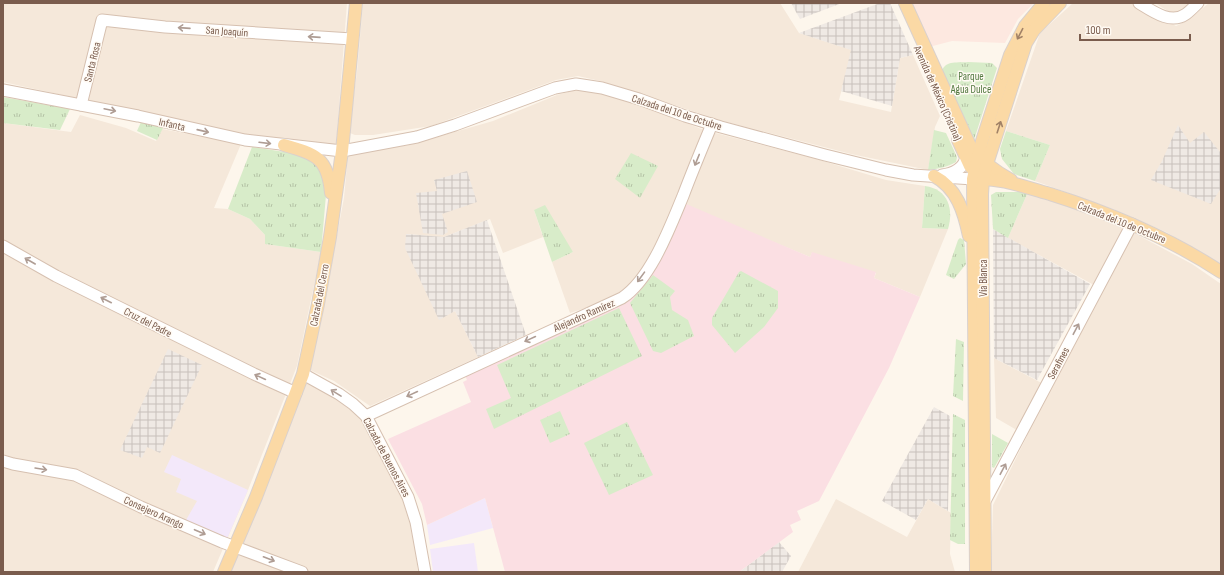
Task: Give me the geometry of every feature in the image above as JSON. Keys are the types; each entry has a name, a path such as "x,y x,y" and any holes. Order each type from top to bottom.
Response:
{"main road":[{"name":"Calzada del Cerro","path":"224,572 303,374 324,274 342,151 356,3"},
{"name":"Avenida de México (Cristina)","path":"898,3 977,159 977,177"},
{"name":"Avenida de México (Cristina)","path":"905,3 977,159"},
{"name":"Vía Blanca","path":"976,572 974,257 977,159 1010,55 1024,26 1044,3"},
{"name":"Vía Blanca","path":"977,159 1026,43 1034,30 1060,3"},
{"path":"284,145 311,154 318,159 326,169 330,177 333,214"},
{"name":"Calzada del 10 de Octubre","path":"977,159 1017,184"},
{"path":"934,176 948,186 959,202 965,219 974,257"},
{"name":"Vía Blanca","path":"977,177 982,194 985,572"},
{"name":"Calzada del 10 de Octubre","path":"977,177 1009,181 1096,209 1177,245 1221,272"}],"street":[{"path":"1139,3 1159,14 1172,18 1180,18 1198,3"},
{"name":"San Joaquín","path":"102,20 165,27 352,39"},
{"name":"Santa Rosa","path":"81,105 102,20"},
{"name":"Calzada del 10 de Octubre","path":"342,151 417,137 455,125 555,88 576,84 602,88 639,98 685,116 712,124 886,170 913,175 977,177"},
{"name":"Infanta","path":"3,90 245,140 342,151"},
{"name":"Alejandro Ramírez","path":"366,416 628,294 651,264 664,242 712,124"},
{"path":"934,176 946,174 959,168 964,163 977,159"},
{"name":"Serafines","path":"984,503 1132,224"},
{"name":"Cruz del Padre","path":"3,246 56,276 296,393"},
{"name":"Calzada de Buenos Aires","path":"303,374 339,394 366,416 408,497 416,522 425,572"},
{"name":"Consejero Arango","path":"3,461 75,475 141,507 235,547 302,572"}],"shaded area":[{"path":"3,3 347,3 336,146 244,135 3,82"},
{"path":"363,3 780,3 799,33 852,50 839,100 891,112 900,58 913,55 940,116 935,127 928,170 851,154 723,121 600,81 578,76 556,80 431,126 373,135 355,135 350,133 349,130 357,72"},
{"path":"791,3 842,3 800,19"},
{"path":"880,3 890,3 913,55 900,58 892,106 841,91 851,50 799,33"},
{"path":"910,3 1034,3 1018,19 1005,43 952,41 929,47"},
{"path":"1073,3 1134,3 1176,26 1187,21 1209,3 1221,3 1221,266 1206,255 1166,232 1113,209 1035,181 1050,145 1006,131 1040,33"},
{"path":"1155,3 1189,3 1178,13 1171,13"},
{"path":"576,90 607,93 704,130 813,158 886,180 925,186 922,228 948,229 920,297 874,278 876,273 812,253 810,257 677,202 642,271 626,290 595,305 570,313 552,262 573,252 534,210 543,237 503,253 490,219 444,237 406,234 439,319 455,311 478,357 370,406 334,381 310,370 344,198 348,154 409,145 493,121 557,95"},
{"path":"80,115 126,128 156,141 162,129 241,144 214,208 228,209 250,219 265,235 265,244 321,252 297,366 248,490 213,572 3,572 3,123 71,132"},
{"path":"1178,125 1190,143 1204,132 1220,152 1221,151 1221,188 1211,204 1151,180 1162,161"},
{"path":"467,171 477,202 442,214 448,232 443,235 423,233 416,193 437,191 434,180"},
{"path":"1028,192 1121,226 1192,264 1221,284 1221,572 991,572 993,505 1027,436 996,418 994,358 1051,388 1103,290 1008,238"},
{"path":"684,203 810,257 812,252 876,272 874,278 920,297 889,368 819,501 797,511 801,520 790,525 793,532 739,572 505,572 485,498 427,525 422,504 388,439 471,402 463,382 467,380 464,373 629,297"},
{"path":"487,220 526,335 478,357 455,311 439,320 405,248 406,234 444,237"},
{"path":"993,229 1090,284 1037,380 994,358"},
{"path":"168,349 202,365 160,453 147,447 142,458 120,450"},
{"path":"306,380 350,407 363,421 401,494 413,532 418,572 229,572"},
{"path":"934,407 950,416 948,511 928,499 916,520 882,501"},
{"path":"172,455 248,490 227,539 186,520 197,501 176,492 181,479 164,472"},
{"path":"485,498 493,528 430,545 427,525"},
{"path":"836,499 907,537 928,499 951,513 950,554 955,572 798,572"},
{"path":"779,542 791,556 782,572 739,572"},
{"path":"474,543 478,572 433,572 430,549"}],"green space":[{"name":"Parque Agua Dulce","path":"957,62 992,63 997,68 974,140 942,71 946,65"},
{"path":"3,97 70,109 60,130 3,123"},
{"path":"141,122 163,128 157,140 137,131"},
{"path":"934,130 946,133 957,157 956,162 953,164 942,168 928,170"},
{"path":"1006,131 1050,145 1035,181 1014,174 1002,159 1000,149"},
{"path":"252,147 298,154 316,164 322,172 326,195 321,252 265,244 265,235 250,219 228,209"},
{"path":"631,153 658,166 640,198 615,179"},
{"path":"925,186 939,191 947,201 950,214 948,229 922,228"},
{"path":"996,192 1028,192 1008,238 993,229 991,195"},
{"path":"545,205 573,252 552,262 534,210"},
{"path":"960,238 964,240 966,264 954,279 946,275"},
{"path":"741,271 778,291 778,308 764,327 735,353 712,325 712,318"},
{"path":"653,275 675,291 670,297 672,310 688,320 694,336 661,353 653,351 630,303"},
{"path":"619,308 642,356 494,429 486,409 511,398 497,365"},
{"path":"956,339 964,342 963,401 953,396"},
{"path":"560,411 570,434 550,443 540,420"},
{"path":"953,414 965,420 965,544 958,544 950,540"},
{"path":"627,422 653,475 609,495 584,443"},
{"path":"992,434 1008,443 994,468 992,467"}]}
